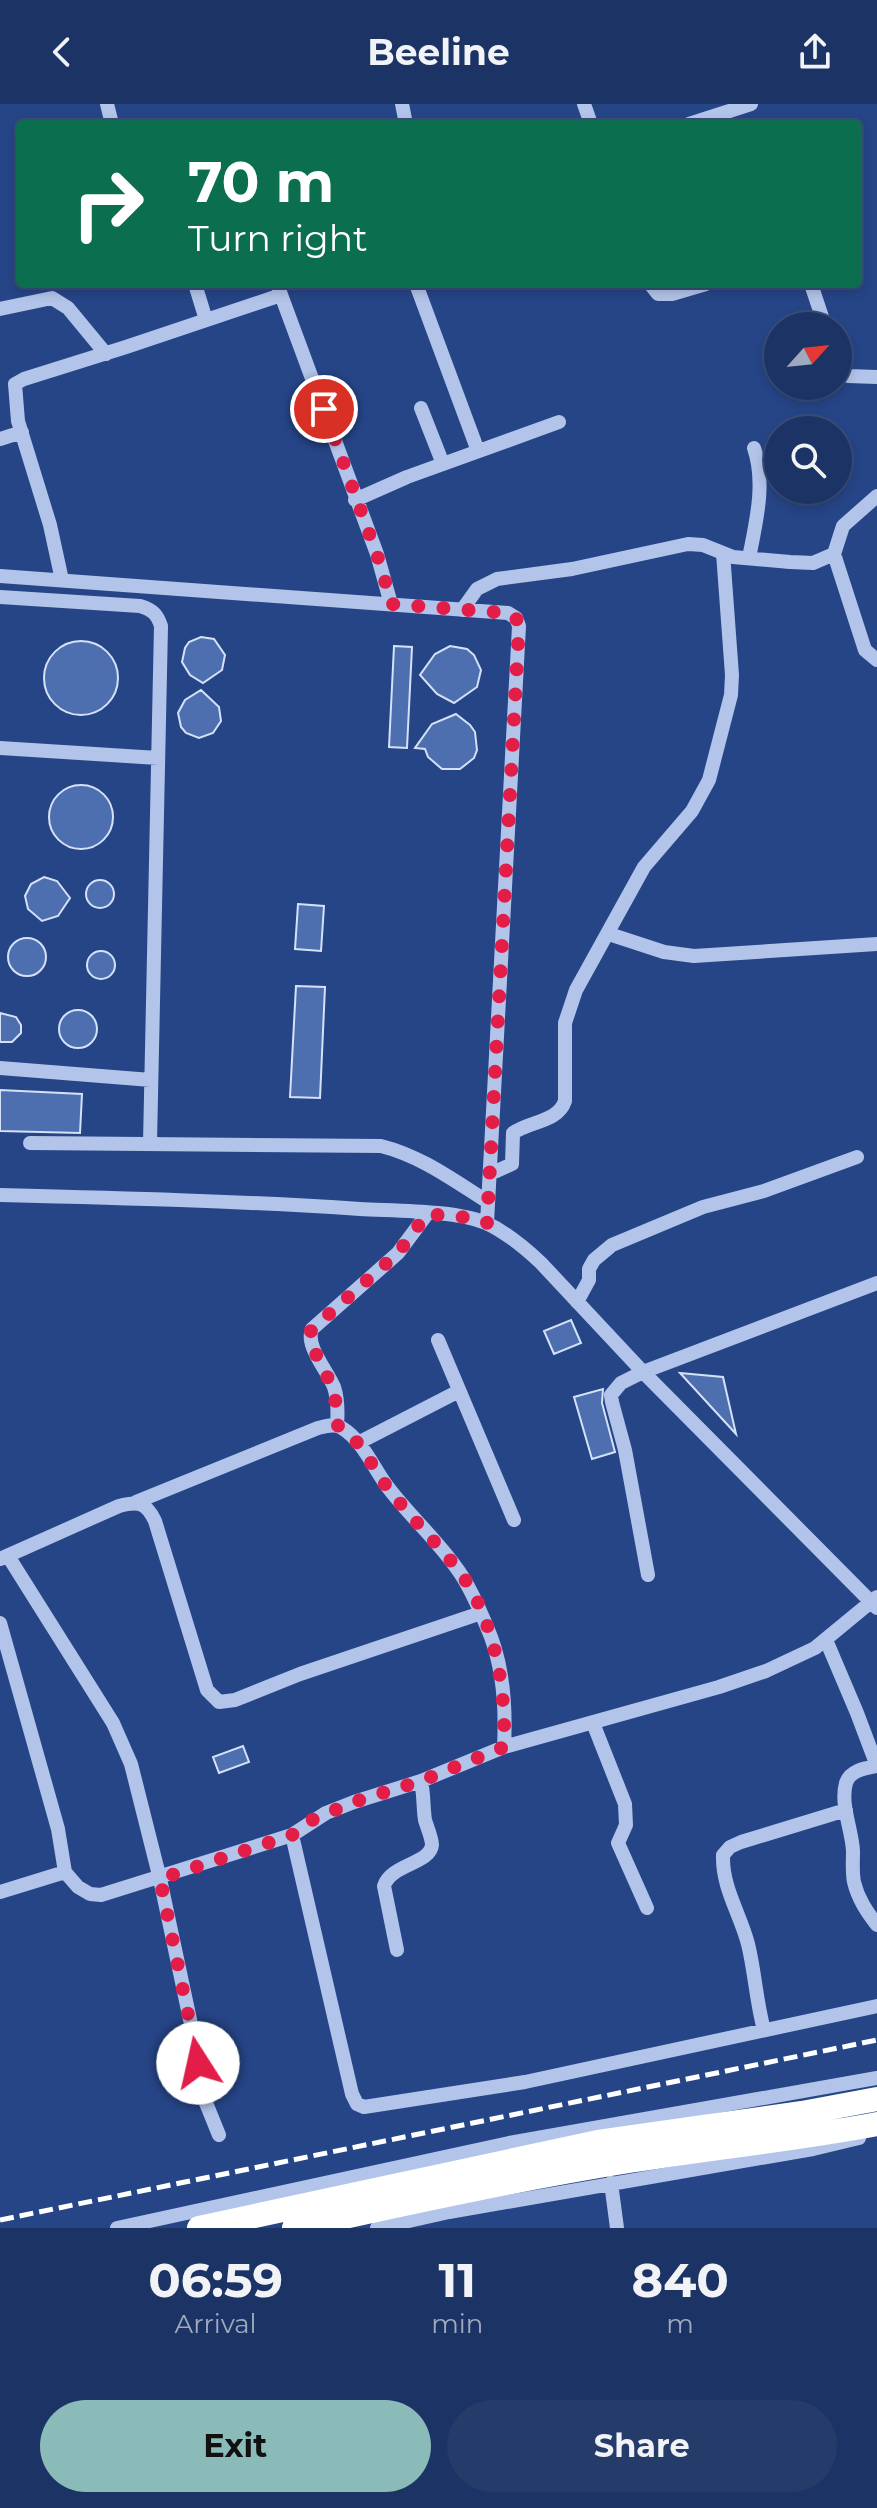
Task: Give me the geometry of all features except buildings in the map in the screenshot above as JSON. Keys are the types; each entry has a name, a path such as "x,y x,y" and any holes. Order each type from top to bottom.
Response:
{"highway":[{"path":"199,2228 598,2142 802,2113 877,2099"},
{"path":"294,2228 623,2162 877,2124"}],"street":[{"path":"701,120 751,104"},
{"path":"196,288 206,320"},
{"path":"417,288 478,451"},
{"path":"653,288 658,294 672,294 692,288"},
{"path":"812,288 820,312"},
{"path":"62,580 50,525 15,405 15,384 206,320 279,289 311,369 382,569 391,604"},
{"path":"0,309 52,298 68,308 106,354"},
{"path":"852,376 877,377"},
{"path":"421,408 443,464"},
{"path":"355,500 559,422"},
{"path":"0,439 22,432"},
{"path":"749,558 759,500 758,460 754,448"},
{"path":"877,496 843,526 834,554 865,650 877,660"},
{"path":"462,610 477,589 497,579 572,569 688,544 749,558 813,563 834,554"},
{"path":"490,1174 512,1164 513,1133 563,1108 565,1023 576,990 644,867 692,811 709,780 731,695 723,553"},
{"path":"0,576 508,613 516,618 519,626 487,1223"},
{"path":"0,597 140,606 158,616 161,626 150,1143"},
{"path":"0,748 158,758"},
{"path":"609,934 664,952 694,956 877,944"},
{"path":"0,1068 151,1080"},
{"path":"30,1143 381,1146 402,1151 429,1164 488,1202"},
{"path":"577,1302 589,1280 589,1269 594,1260 612,1245 703,1207 764,1191 857,1157"},
{"path":"0,1195 242,1201 462,1217 487,1223 527,1250 643,1372 875,1602 796,1659 738,1681 504,1747 421,1781 340,1807 312,1820 292,1835 160,1879 101,1895 90,1894 78,1887 65,1872 51,1804 0,1623"},
{"path":"427,1214 398,1253 309,1335 334,1387 337,1425 358,1443 386,1486 461,1574 481,1613 499,1669 506,1711 504,1747"},
{"path":"648,1575 625,1450 611,1395 621,1383 643,1372 877,1283"},
{"path":"438,1340 514,1520"},
{"path":"358,1443 459,1391"},
{"path":"219,2135 204,2098 160,1879 131,1764 123,1744 4,1557 119,1506 136,1502 318,1428 337,1425"},
{"path":"136,1502 149,1507 155,1521 207,1690 219,1702 235,1700 300,1674 481,1613"},
{"path":"826,1640 877,1766 861,1769 846,1782 854,1881 863,1906 877,1925"},
{"path":"593,1723 625,1804 626,1825 618,1843 647,1908"},
{"path":"397,1950 384,1886 391,1874 424,1857 432,1845 421,1781"},
{"path":"764,2030 757,2005 750,1952 729,1895 723,1855 741,1842 846,1810"},
{"path":"292,1835 352,2094 357,2104 364,2107 525,2082 877,2006"},
{"path":"0,1892 65,1872"},
{"path":"117,2228 509,2143 877,2078"},
{"path":"377,2228 611,2183 813,2149 871,2136 877,2130"},
{"path":"611,2183 617,2228"}],"railway":[{"path":"0,2220 877,2040"}],"route":[{"path":"198,2063 160,1879 292,1835 326,1813 421,1781 504,1747 506,1711 499,1669 492,1640 471,1591 461,1574 386,1486 358,1443 337,1425 334,1387 309,1335 410,1241 427,1214 487,1223 519,626 516,618 508,613 391,604 382,569 324,409"}]}
